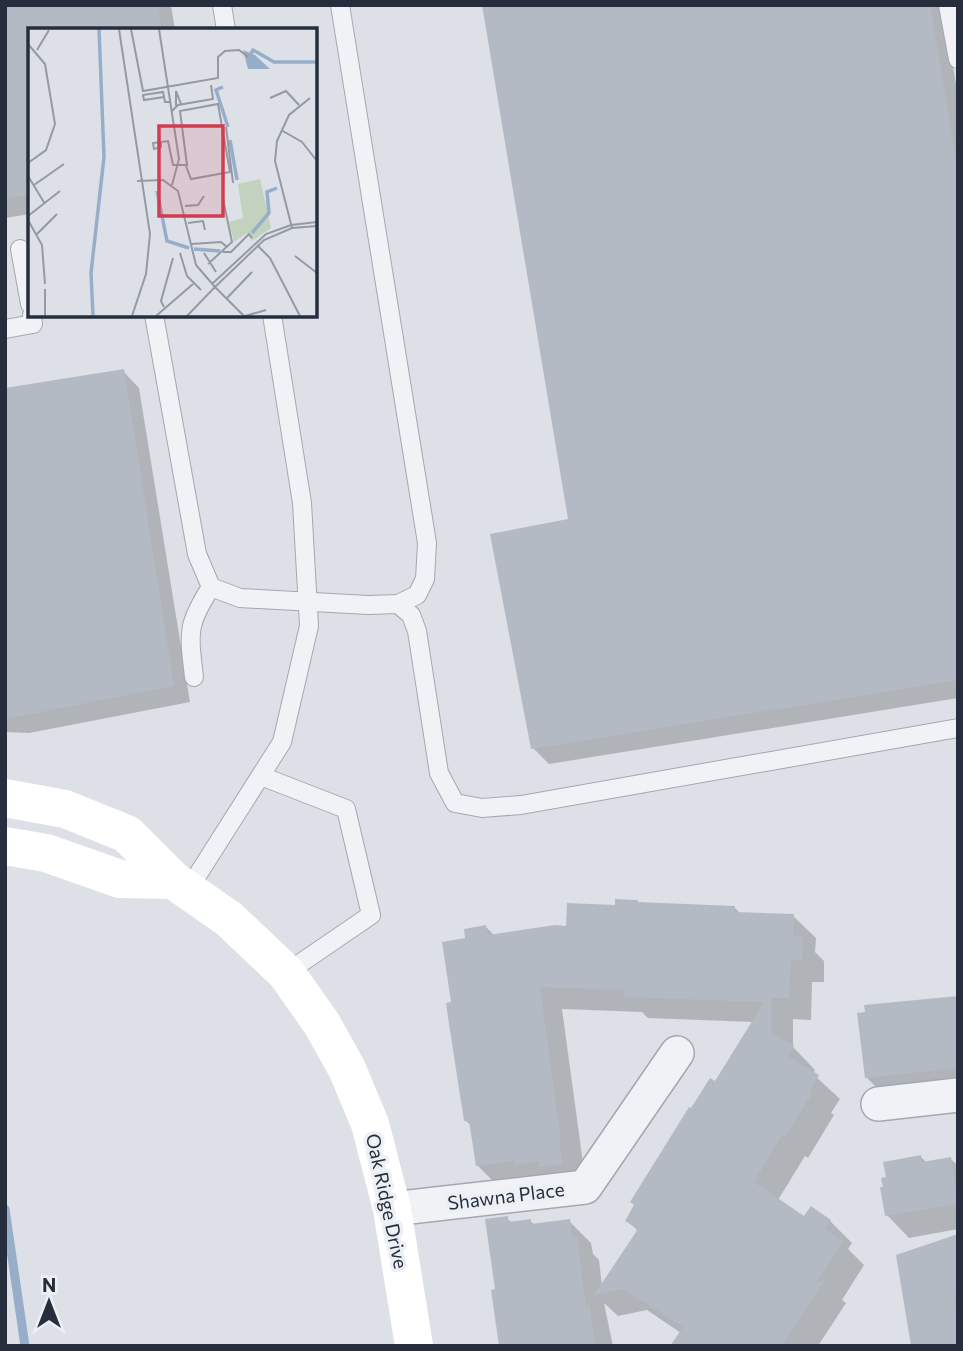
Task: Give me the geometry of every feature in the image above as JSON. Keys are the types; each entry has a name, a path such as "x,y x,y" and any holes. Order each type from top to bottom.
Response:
{"main road":[{"name":"Oak Ridge Drive","path":"5,798 65,808 127,834 180,885 229,919 286,974 322,1024 347,1069 370,1125 392,1209 414,1346"},
{"path":"5,846 46,853 120,879 180,885"}],"street":[{"name":"Shawna Place","path":"392,1209 585,1186 677,1053"},
{"path":"878,1104 958,1095"}],"lane":[{"path":"222,5 226,28"},
{"path":"154,317 197,554 211,587 240,598 368,605 398,604 417,594 425,579 427,543 340,5"},
{"path":"948,5 958,59"},
{"path":"18,249 28,295"},
{"path":"5,330 33,324 32,317"},
{"path":"180,885 261,776 282,742 309,626 302,503 272,317"},
{"path":"194,677 189,634 197,610 211,587"},
{"path":"398,604 411,615 417,631 439,774 455,803 482,808 521,805 958,728"},
{"path":"261,776 346,810 371,915 286,974"}],"building":[{"path":"5,5 158,5 162,28 28,28 28,195 5,199"},
{"path":"482,5 930,5 958,172 958,680 531,749 490,534 568,519"},
{"path":"124,369 174,686 5,719 5,388"},
{"path":"615,899 735,906 735,912 794,914 793,936 803,937 802,960 791,960 789,998 771,998 771,1032 794,1046 788,1056 819,1075 810,1090 813,1092 785,1137 782,1135 754,1182 804,1216 811,1206 831,1220 825,1229 843,1242 817,1282 825,1280 781,1346 670,1346 683,1327 624,1289 594,1295 638,1229 625,1221 634,1205 630,1202 689,1107 691,1108 710,1078 715,1081 764,1002 624,997 625,990 540,987 562,1164 539,1167 538,1161 515,1165 514,1161 476,1166 469,1121 464,1121 449,1024 446,1003 451,1002 442,942 465,938 464,929 486,925 488,935 555,925 566,926 567,903 615,905"},
{"path":"958,996 958,1068 865,1078 857,1013 865,1012 864,1005"},
{"path":"921,1155 922,1162 951,1157 958,1204 885,1216 880,1187 883,1187 881,1178 886,1177 883,1162"},
{"path":"508,1216 508,1222 531,1219 531,1224 570,1219 572,1237 577,1236 586,1307 589,1303 595,1346 499,1346 491,1290 495,1289 485,1219"},
{"path":"958,1234 958,1294 954,1295 958,1319 958,1346 911,1346 896,1255"}],"waterway":[{"path":"5,1209 25,1346"}]}
